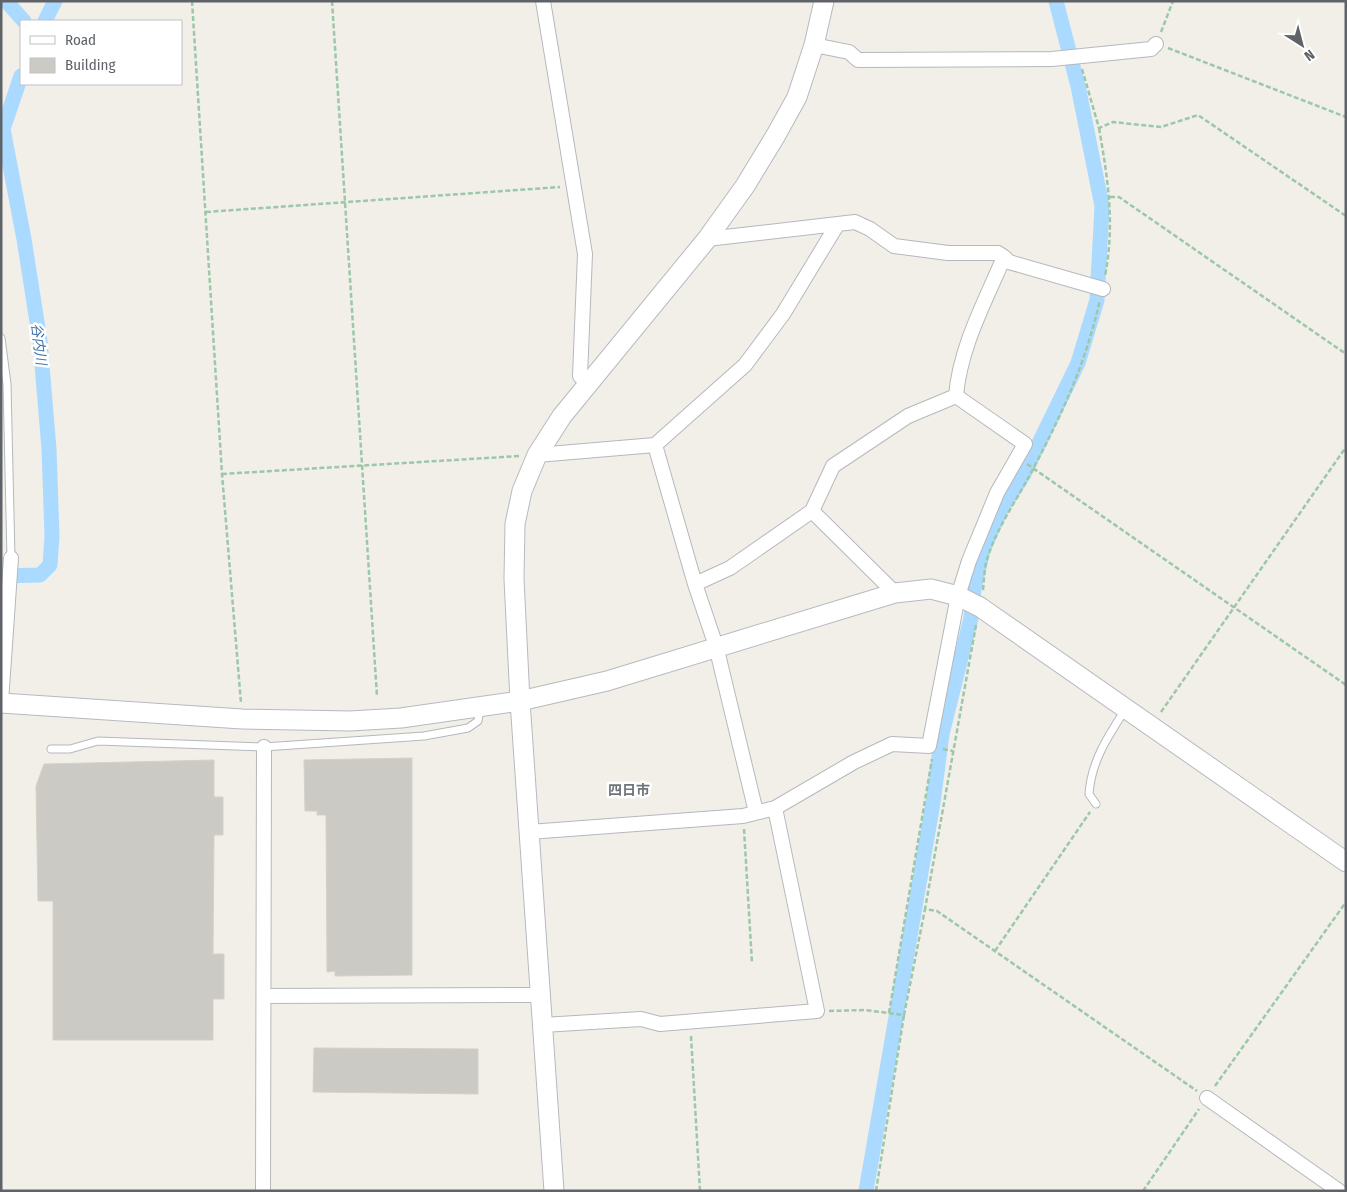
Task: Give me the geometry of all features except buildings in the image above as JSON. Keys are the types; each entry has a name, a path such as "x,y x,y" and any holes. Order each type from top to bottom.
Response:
{"street":[{"path":"543,1 585,254 580,376 587,383"},
{"path":"554,1191 520,701 514,579 514,524 522,491 537,454 562,416 587,383 632,333 707,239 745,186 776,135 797,96 814,45 824,1"},
{"path":"814,45 849,52 858,60 1073,57 1151,48 1156,44"},
{"path":"707,239 854,222 862,225 894,246 948,253 998,253 1009,262 1103,289"},
{"path":"537,454 655,445 745,364 784,314 837,225"},
{"path":"956,396 958,373 967,345 1004,257"},
{"path":"529,832 750,814 775,808 854,762 892,744 929,746 970,603 969,561 997,493 1025,444 956,396"},
{"path":"695,584 730,568 812,511 834,466 908,416 956,396"},
{"path":"655,445 695,584 716,646 750,814"},
{"path":"812,511 895,593"},
{"path":"11,558 1,703 242,719 350,721 401,718 520,701 607,680 895,593 931,589 970,603 1346,862"},
{"path":"263,1191 264,747"},
{"path":"543,1025 641,1019 660,1024 817,1012 775,808"},
{"path":"264,996 541,995"},
{"path":"1207,1098 1339,1191"}],"lane":[{"path":"1,338 8,384 11,558"},
{"path":"51,749 70,749 98,741 264,747 424,736 468,728 478,721 480,706"},
{"path":"1096,804 1089,794 1096,762 1106,740 1126,709"}],"path":[{"path":"192,1 222,474 242,719"},
{"path":"332,1 378,696"},
{"path":"1173,1 1156,44 1346,117"},
{"path":"876,1191 904,1016 925,908 970,603 1002,525 1034,468 1074,387 1091,342 1110,252 1110,197 1099,128 1073,57"},
{"path":"1099,128 1113,122 1161,127 1198,115 1346,216"},
{"path":"206,212 574,186"},
{"path":"1110,197 1119,197 1346,354"},
{"path":"1151,726 1346,447"},
{"path":"222,474 537,454"},
{"path":"1018,458 1346,685"},
{"path":"889,1013 931,771 932,753 929,746"},
{"path":"995,951 1096,804"},
{"path":"750,814 752,963"},
{"path":"1143,1191 1346,902"},
{"path":"925,908 937,911 1207,1098"},
{"path":"817,1012 865,1010 904,1016"},
{"path":"690,1022 700,1191"}],"waterway":[{"path":"6,1 23,20"},
{"name":"谷内川","path":"46,20 55,1"},
{"path":"866,1191 933,803 942,734 971,618 974,589 983,550 1001,510 1024,474 1078,363 1097,300 1102,206 1078,86 1056,1"},
{"name":"谷内川","path":"1,576 40,575 50,565 52,536 49,449 40,341 24,239 3,129 20,79"}],"district":[{"name":"四日市","path":"629,790"}]}
